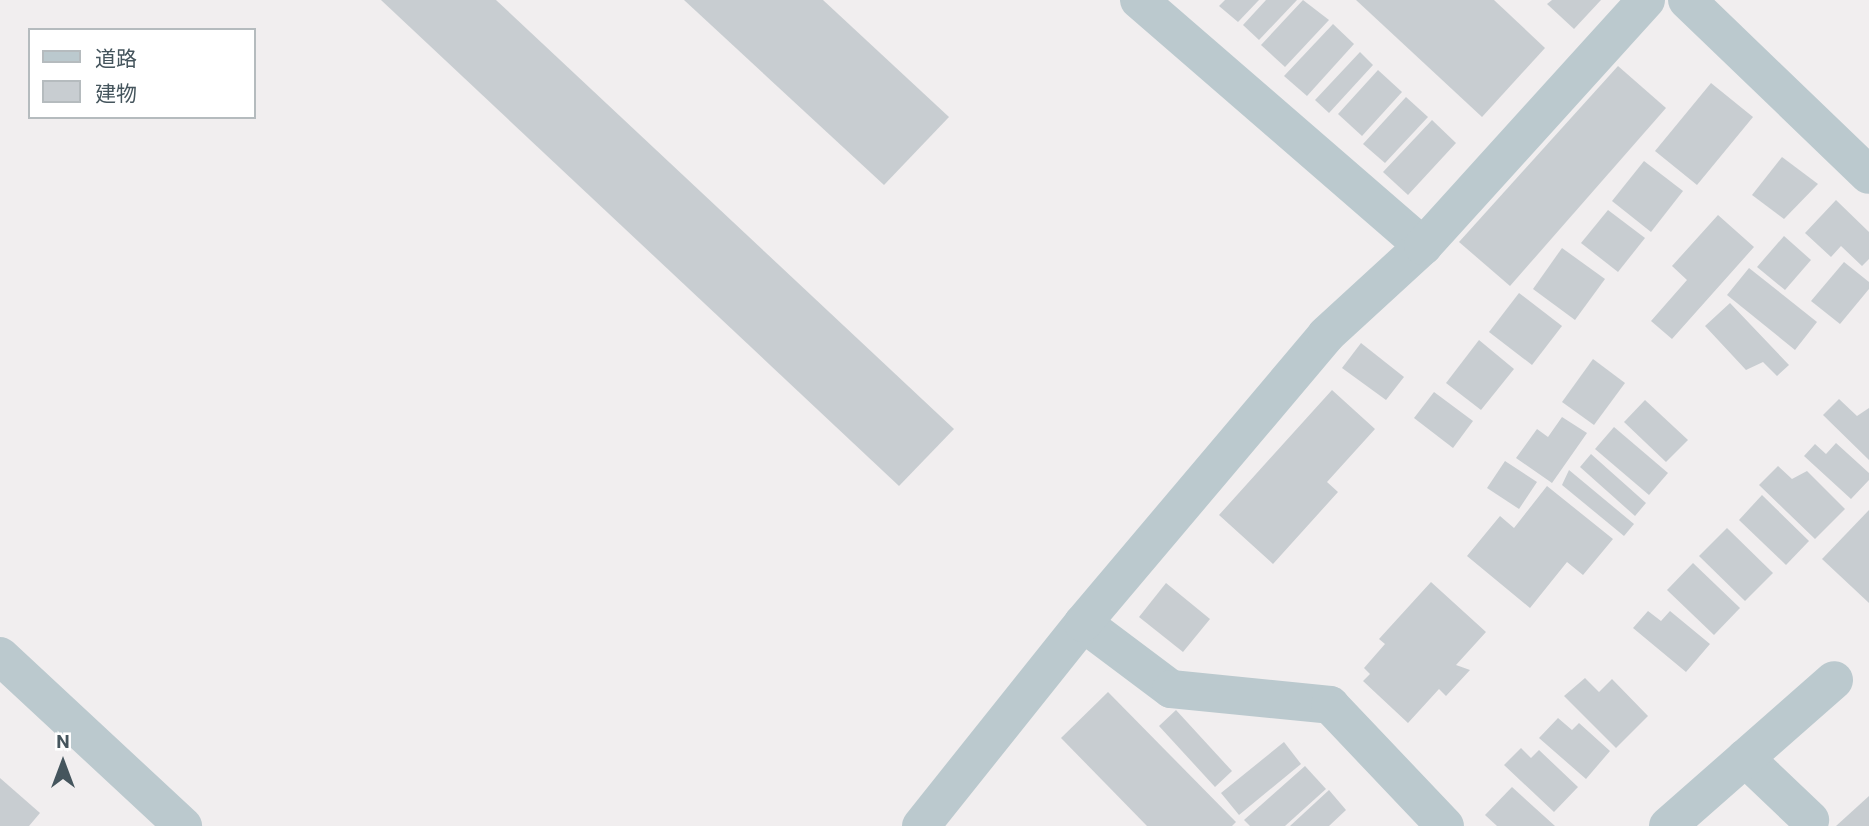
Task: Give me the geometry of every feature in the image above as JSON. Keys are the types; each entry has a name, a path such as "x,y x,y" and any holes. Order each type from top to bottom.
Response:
{"street":[{"path":"1139,0 1423,246"},
{"path":"921,826 1083,623 1326,335 1423,246 1646,0"},
{"path":"1687,0 1869,174"},
{"path":"1083,623 1171,689 1330,705 1445,826"},
{"path":"0,656 183,826"},
{"path":"1668,826 1834,680"},
{"path":"1745,758 1810,820"}],"building":[{"path":"381,0 496,0 954,429 899,486"},
{"path":"684,0 823,0 949,117 884,185"},
{"path":"1225,0 1259,0 1238,22 1219,6"},
{"path":"1266,0 1297,0 1259,40 1243,25"},
{"path":"1303,0 1329,20 1285,67 1261,45"},
{"path":"1356,0 1494,0 1545,48 1482,117"},
{"path":"1552,0 1601,0 1574,29 1547,4"},
{"path":"1333,24 1354,44 1307,96 1284,76"},
{"path":"1360,52 1373,65 1329,113 1315,100"},
{"path":"1618,66 1666,108 1510,286 1459,242"},
{"path":"1378,70 1402,92 1362,136 1338,114"},
{"path":"1711,83 1753,117 1697,185 1655,151"},
{"path":"1406,97 1428,117 1385,163 1363,144"},
{"path":"1432,120 1456,143 1408,195 1383,172"},
{"path":"1782,157 1818,184 1784,219 1752,195"},
{"path":"1644,161 1683,191 1651,232 1612,201"},
{"path":"1836,200 1869,232 1869,259 1862,266 1841,246 1831,257 1805,233"},
{"path":"1608,210 1645,238 1618,272 1581,243"},
{"path":"1718,215 1754,247 1672,339 1651,321 1687,280 1672,266"},
{"path":"1784,236 1811,260 1785,290 1757,267"},
{"path":"1562,248 1605,279 1575,320 1533,289"},
{"path":"1844,262 1869,282 1869,289 1840,324 1811,301"},
{"path":"1749,268 1817,322 1795,350 1727,295"},
{"path":"1519,293 1562,326 1532,365 1489,332"},
{"path":"1730,303 1789,365 1777,376 1763,362 1746,370 1705,326"},
{"path":"1479,340 1514,369 1481,410 1446,383"},
{"path":"1361,343 1404,377 1386,400 1342,368"},
{"path":"1593,359 1625,383 1594,425 1562,402"},
{"path":"1332,390 1375,429 1327,482 1338,492 1273,564 1219,515"},
{"path":"1434,392 1473,421 1453,448 1414,418"},
{"path":"1839,399 1857,416 1869,408 1869,460 1823,415"},
{"path":"1645,400 1688,440 1666,462 1624,422"},
{"path":"1562,417 1587,433 1552,483 1516,458 1537,429 1548,437"},
{"path":"1614,427 1668,473 1649,495 1595,449"},
{"path":"1836,443 1869,473 1869,480 1851,499 1804,456 1815,444 1826,454"},
{"path":"1591,454 1646,503 1635,516 1580,467"},
{"path":"1505,461 1537,482 1519,509 1487,488"},
{"path":"1778,466 1792,479 1807,471 1845,509 1815,539 1759,485"},
{"path":"1569,470 1634,524 1624,536 1562,485"},
{"path":"1547,486 1613,539 1583,575 1567,562 1530,608 1467,556 1500,516 1514,528"},
{"path":"1762,495 1809,541 1786,565 1739,520"},
{"path":"1869,510 1869,603 1822,559"},
{"path":"1727,528 1773,573 1745,601 1699,556"},
{"path":"1693,563 1740,608 1714,635 1667,590"},
{"path":"1431,582 1486,632 1456,665 1470,670 1446,696 1439,689 1408,723 1363,681 1370,674 1364,668 1385,644 1379,639"},
{"path":"1166,583 1210,619 1183,652 1139,617"},
{"path":"1648,611 1661,621 1670,611 1710,644 1686,672 1633,628"},
{"path":"1585,678 1599,692 1612,679 1648,716 1616,748 1564,696"},
{"path":"1108,692 1236,822 1232,826 1147,826 1061,738"},
{"path":"1176,710 1232,771 1215,787 1159,726"},
{"path":"1558,718 1572,730 1579,723 1610,751 1586,779 1539,738"},
{"path":"1284,742 1301,764 1239,815 1221,793"},
{"path":"1521,748 1531,758 1539,750 1578,787 1554,812 1504,765"},
{"path":"1305,766 1326,789 1285,826 1250,826 1244,820"},
{"path":"0,778 40,813 29,826 0,826"},
{"path":"1512,787 1555,826 1497,826 1485,815"},
{"path":"1329,790 1346,810 1329,826 1290,826"},
{"path":"1869,796 1869,826 1836,826"}]}
